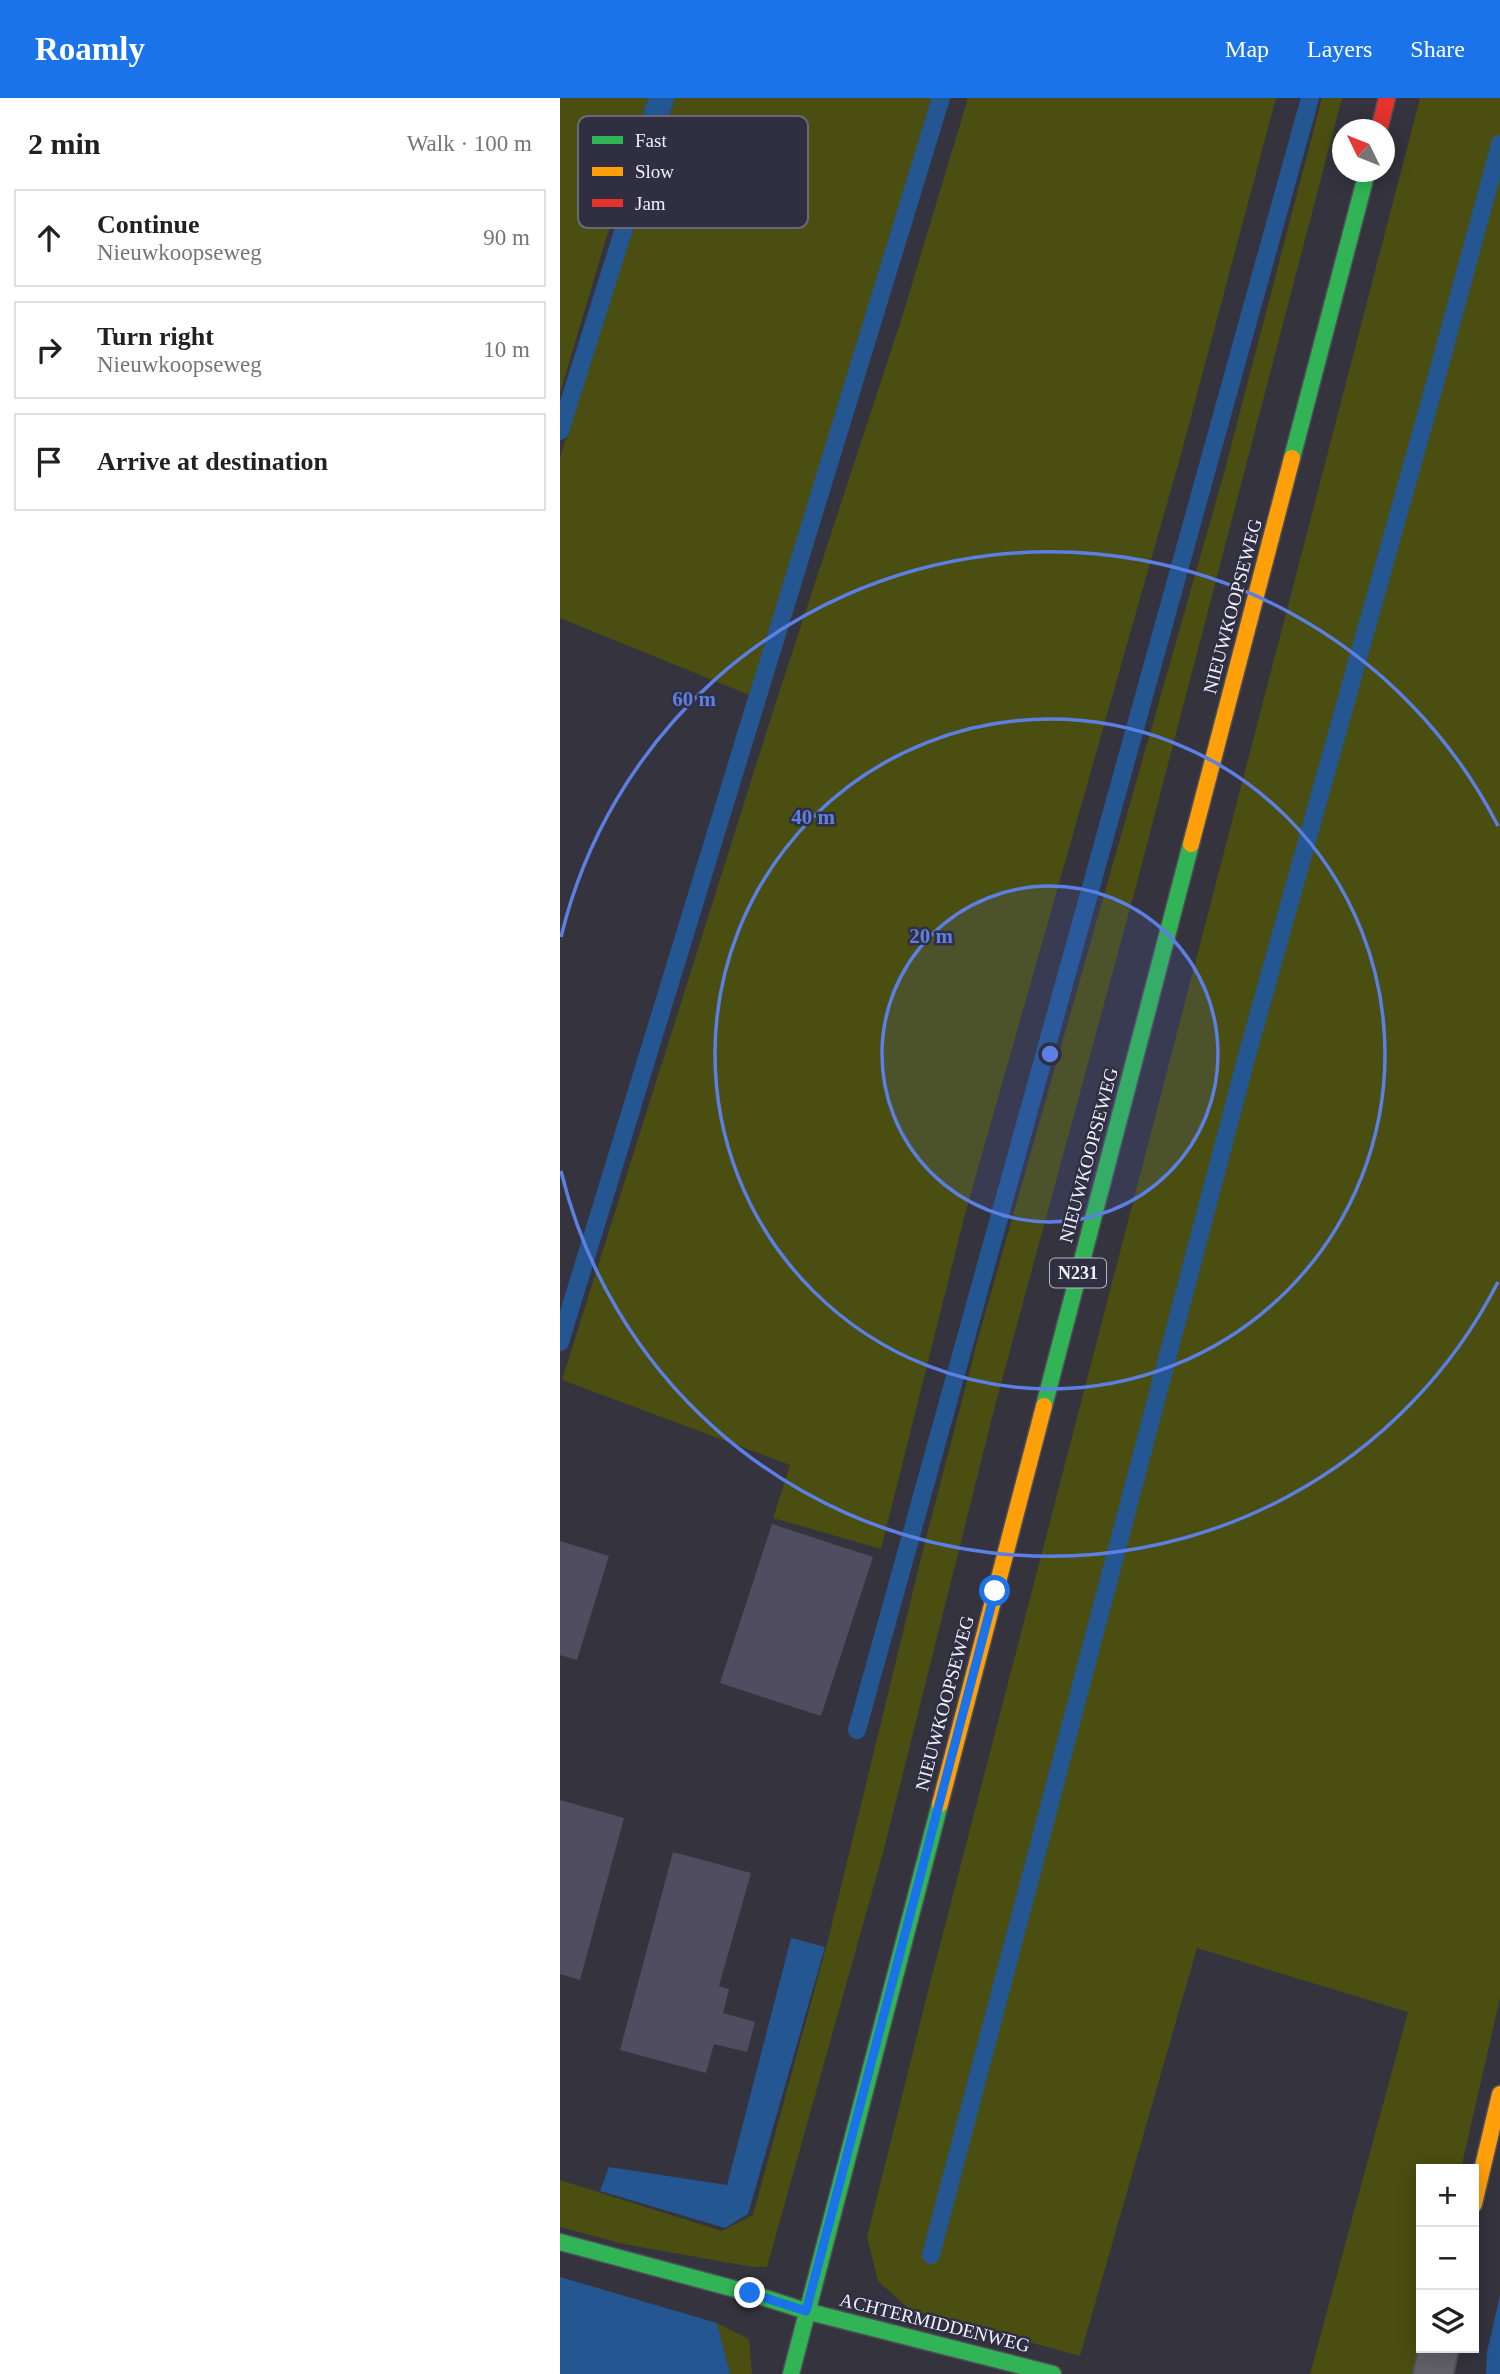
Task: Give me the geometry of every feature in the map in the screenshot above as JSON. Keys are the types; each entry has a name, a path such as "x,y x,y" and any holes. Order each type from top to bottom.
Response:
{"main road":[{"path":"1381,119 1387,98"},
{"name":"NIEUWKOOPSEWEG","path":"791,2374 1364,182"},
{"path":"1479,2183 1500,2095"},
{"path":"560,2242 750,2293 806,2311"},
{"name":"ACHTERMIDDENWEG","path":"806,2311 1001,2368 1053,2374"}],"street":[{"path":"1433,2374 1439,2353"}],"green space":[{"path":"560,98 648,98 643,116 578,116 578,228 609,228 560,393"},
{"path":"675,98 939,98 869,309 749,695 560,618 560,458 633,228 808,228 808,116 669,116"},
{"path":"968,98 1276,98 1180,458 965,1214 881,1549 773,1518 790,1465 562,1380 774,708 903,314"},
{"path":"1322,98 1342,98 1337,119 1332,119 1332,136 1138,879 996,1402 883,1853 767,2267 753,2267 623,2244 560,2227 560,2180 722,2231 753,2215 828,1940 922,1554 979,1335 1224,473"},
{"path":"1420,98 1500,98 1500,1998 1462,2164 1416,2164 1416,2353 1420,2353 1415,2374 1310,2374 1408,2012 1197,1948 1080,2356 909,2309 878,2281 867,2237 930,1983"},
{"path":"717,2323 749,2339 752,2374 730,2374"}],"water":[{"path":"648,98 675,98 669,116 643,116"},
{"path":"791,1938 825,1947 748,2214 725,2228 600,2191 609,2167 727,2185"},
{"path":"560,2277 717,2323 730,2374 560,2374"},
{"path":"1500,2295 1500,2374 1486,2374 1487,2352"}],"building":[{"path":"772,1524 873,1557 821,1716 720,1683"},
{"path":"560,1541 609,1556 577,1660 560,1655"},
{"path":"560,1800 624,1818 580,1980 560,1974"},
{"path":"673,1852 751,1873 719,1986 729,1989 723,2013 755,2022 747,2052 714,2044 706,2073 620,2050"}],"waterway":[{"path":"560,1342 941,98"},
{"path":"857,1730 1310,98"},
{"path":"931,2255 1246,1059 1500,144"},
{"path":"560,431 624,228"}],"traffic: fast":[{"path":"1292,458 1364,182"},
{"path":"1044,1406 1191,844"},
{"path":"791,2374 940,1804"},
{"path":"560,2242 750,2293 806,2311 1053,2374"}],"traffic: slow":[{"path":"1191,844 1292,458"},
{"path":"940,1804 1044,1406"},
{"path":"1479,2183 1500,2094"}],"traffic: jam":[{"path":"1382,119 1387,98"}],"route":[{"path":"750,2293 806,2311 995,1591"}]}
